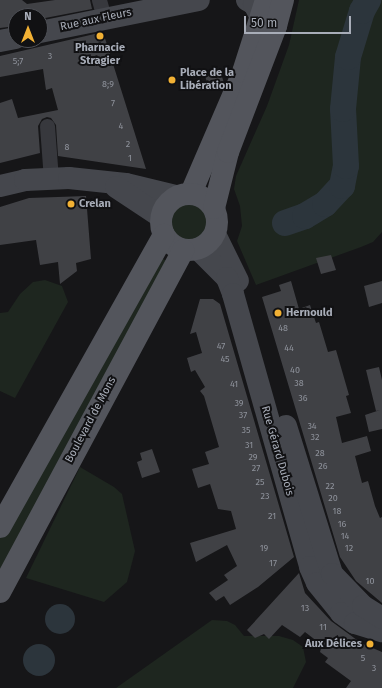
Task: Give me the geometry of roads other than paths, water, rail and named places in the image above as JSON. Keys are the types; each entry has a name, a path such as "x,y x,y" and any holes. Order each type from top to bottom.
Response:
{"main road":[{"path":"214,208 228,152 276,26 283,0"},
{"path":"0,527 162,226 166,205 184,195 235,91 264,8"},
{"path":"162,226 172,245 191,249 208,243 215,234 217,216 214,208 208,200 184,195"},
{"name":"Boulevard de Mons","path":"0,592 191,249"}],"street":[{"path":"248,0 264,8"},
{"path":"260,70 276,0"},
{"name":"Rue aux Fleurs","path":"48,29 101,9 189,1"},
{"path":"47,126 50,179"},
{"path":"0,186 25,180 69,178 114,185 126,184 184,195"},
{"path":"114,185 162,226"},
{"name":"Rue Gérard Dubois","path":"215,234 236,275 250,320 258,336 332,574 363,606 382,618"},
{"name":"Rue Gérard Dubois","path":"191,249 227,278 233,294 310,567 317,583 341,614 355,623 382,631"}],"waterway":[{"path":"285,223 305,216 325,204 342,186 346,166 343,109 348,57 362,11 368,0"}],"place":[{"name":"Pharnacie Stragier","path":"100,36"},
{"name":"Place de la Libération","path":"172,80"},
{"name":"Crelan","path":"71,204"},
{"name":"Hernould","path":"278,313"},
{"name":"Aux Délices","path":"370,644"}]}
